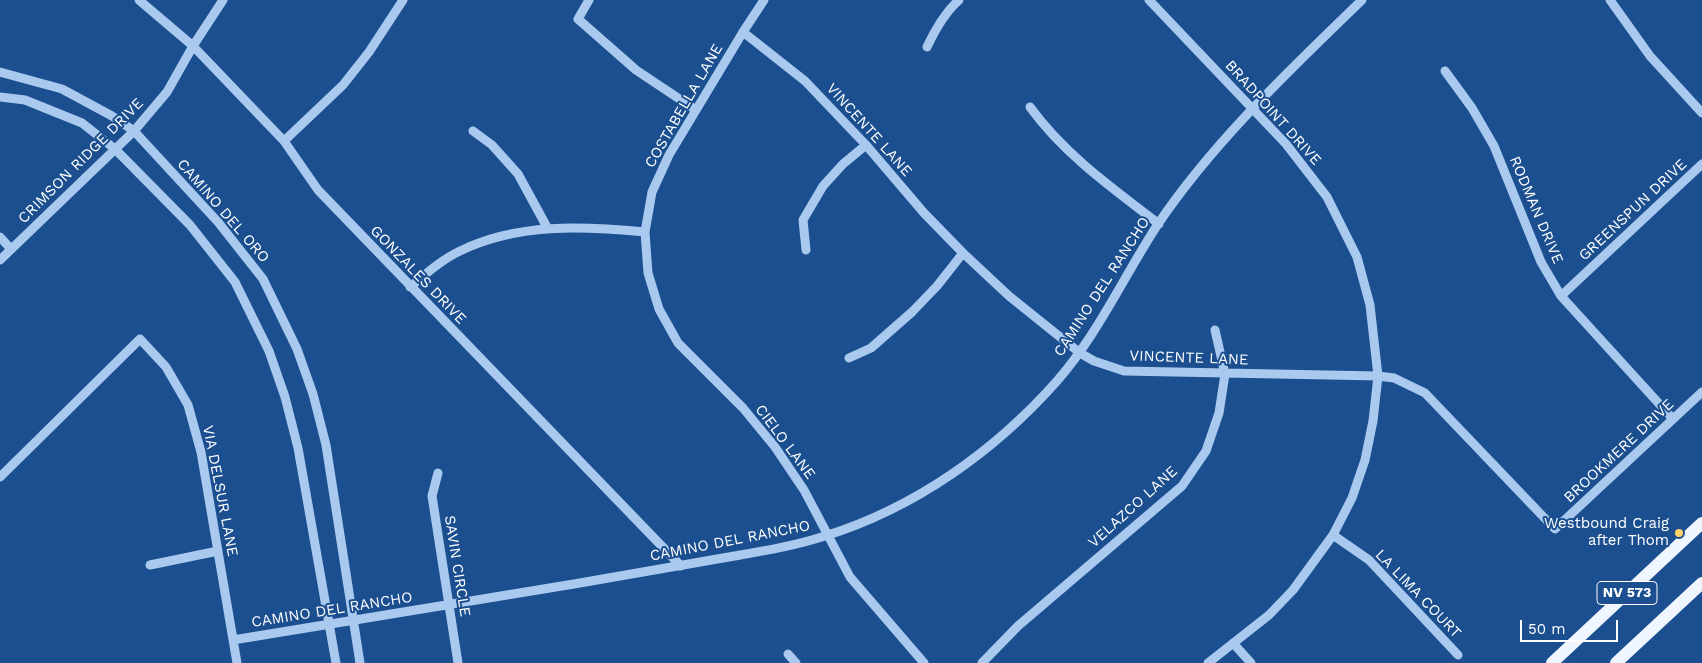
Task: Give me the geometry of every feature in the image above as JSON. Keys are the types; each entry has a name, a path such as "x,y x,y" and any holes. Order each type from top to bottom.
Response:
{"main road":[{"name":"NV 573","path":"1552,663 1702,523"},
{"name":"NV 573","path":"1616,663 1702,583"}],"street":[{"name":"GONZALES DRIVE","path":"139,0 193,46 284,141 318,190 681,566"},
{"name":"CRIMSON RIDGE DRIVE","path":"0,260 134,131 167,92 193,46 223,0"},
{"path":"284,141 343,85 369,52 403,0"},
{"path":"589,0 578,19 636,70 696,110"},
{"name":"COSTABELLA LANE","path":"645,232 652,192 669,155 764,0"},
{"path":"927,47 933,32 952,6 959,0"},
{"name":"BRADPOINT DRIVE","path":"1149,0 1286,144 1327,197 1357,257 1370,305 1378,376 1373,421 1365,460 1352,498 1334,535 1293,590 1269,615 1208,663"},
{"path":"1610,0 1650,56 1702,113"},
{"name":"CAMINO DEL RANCHO","path":"233,640 791,546 828,535 895,508 931,488 1002,437 1057,380 1080,352 1159,224 1199,169 1252,108 1360,1"},
{"name":"VINCENTE LANE","path":"743,32 805,81 866,144 924,213 963,253 1009,296 1094,361 1124,371 1378,376 1394,378 1425,393 1555,529"},
{"name":"RODMAN DRIVE","path":"1445,71 1472,108 1494,146 1541,262 1561,296 1673,419"},
{"name":"CAMINO DEL ORO","path":"0,72 62,89 112,116 134,131 218,222 263,279 297,348 313,394 326,445 360,663"},
{"path":"0,97 24,100 82,123 115,149 190,225 235,282 269,351 286,397 298,448 336,663"},
{"path":"1030,107 1042,124 1082,164 1159,224"},
{"path":"473,131 492,145 518,174 548,229"},
{"path":"806,250 803,220 823,186 843,164 866,144"},
{"name":"GREENSPUN DRIVE","path":"1561,296 1702,164"},
{"path":"410,287 435,266 468,248 485,241 512,234 548,229 597,228 645,232"},
{"name":"CIELO LANE","path":"645,232 648,273 658,310 678,343 743,408 776,447 804,490 850,577 924,663"},
{"path":"0,238 11,249"},
{"path":"849,358 871,348 912,312 938,286 963,253"},
{"name":"VELAZCO LANE","path":"982,663 1018,626 1182,486 1206,451 1219,413 1225,374 1215,330"},
{"name":"VIA DELSUR LANE","path":"0,477 140,339 166,366 188,405 201,452 237,663"},
{"name":"BROOKMERE DRIVE","path":"1555,529 1702,392"},
{"name":"SAVIN CIRCLE","path":"438,473 432,496 458,663"},
{"name":"LA LIMA COURT","path":"1334,535 1369,560 1458,655"},
{"path":"150,565 218,551"},
{"path":"1233,643 1251,663"},
{"path":"788,654 796,663"}],"place":[{"name":"Westbound Craig after Thom","path":"1679,533"}]}
